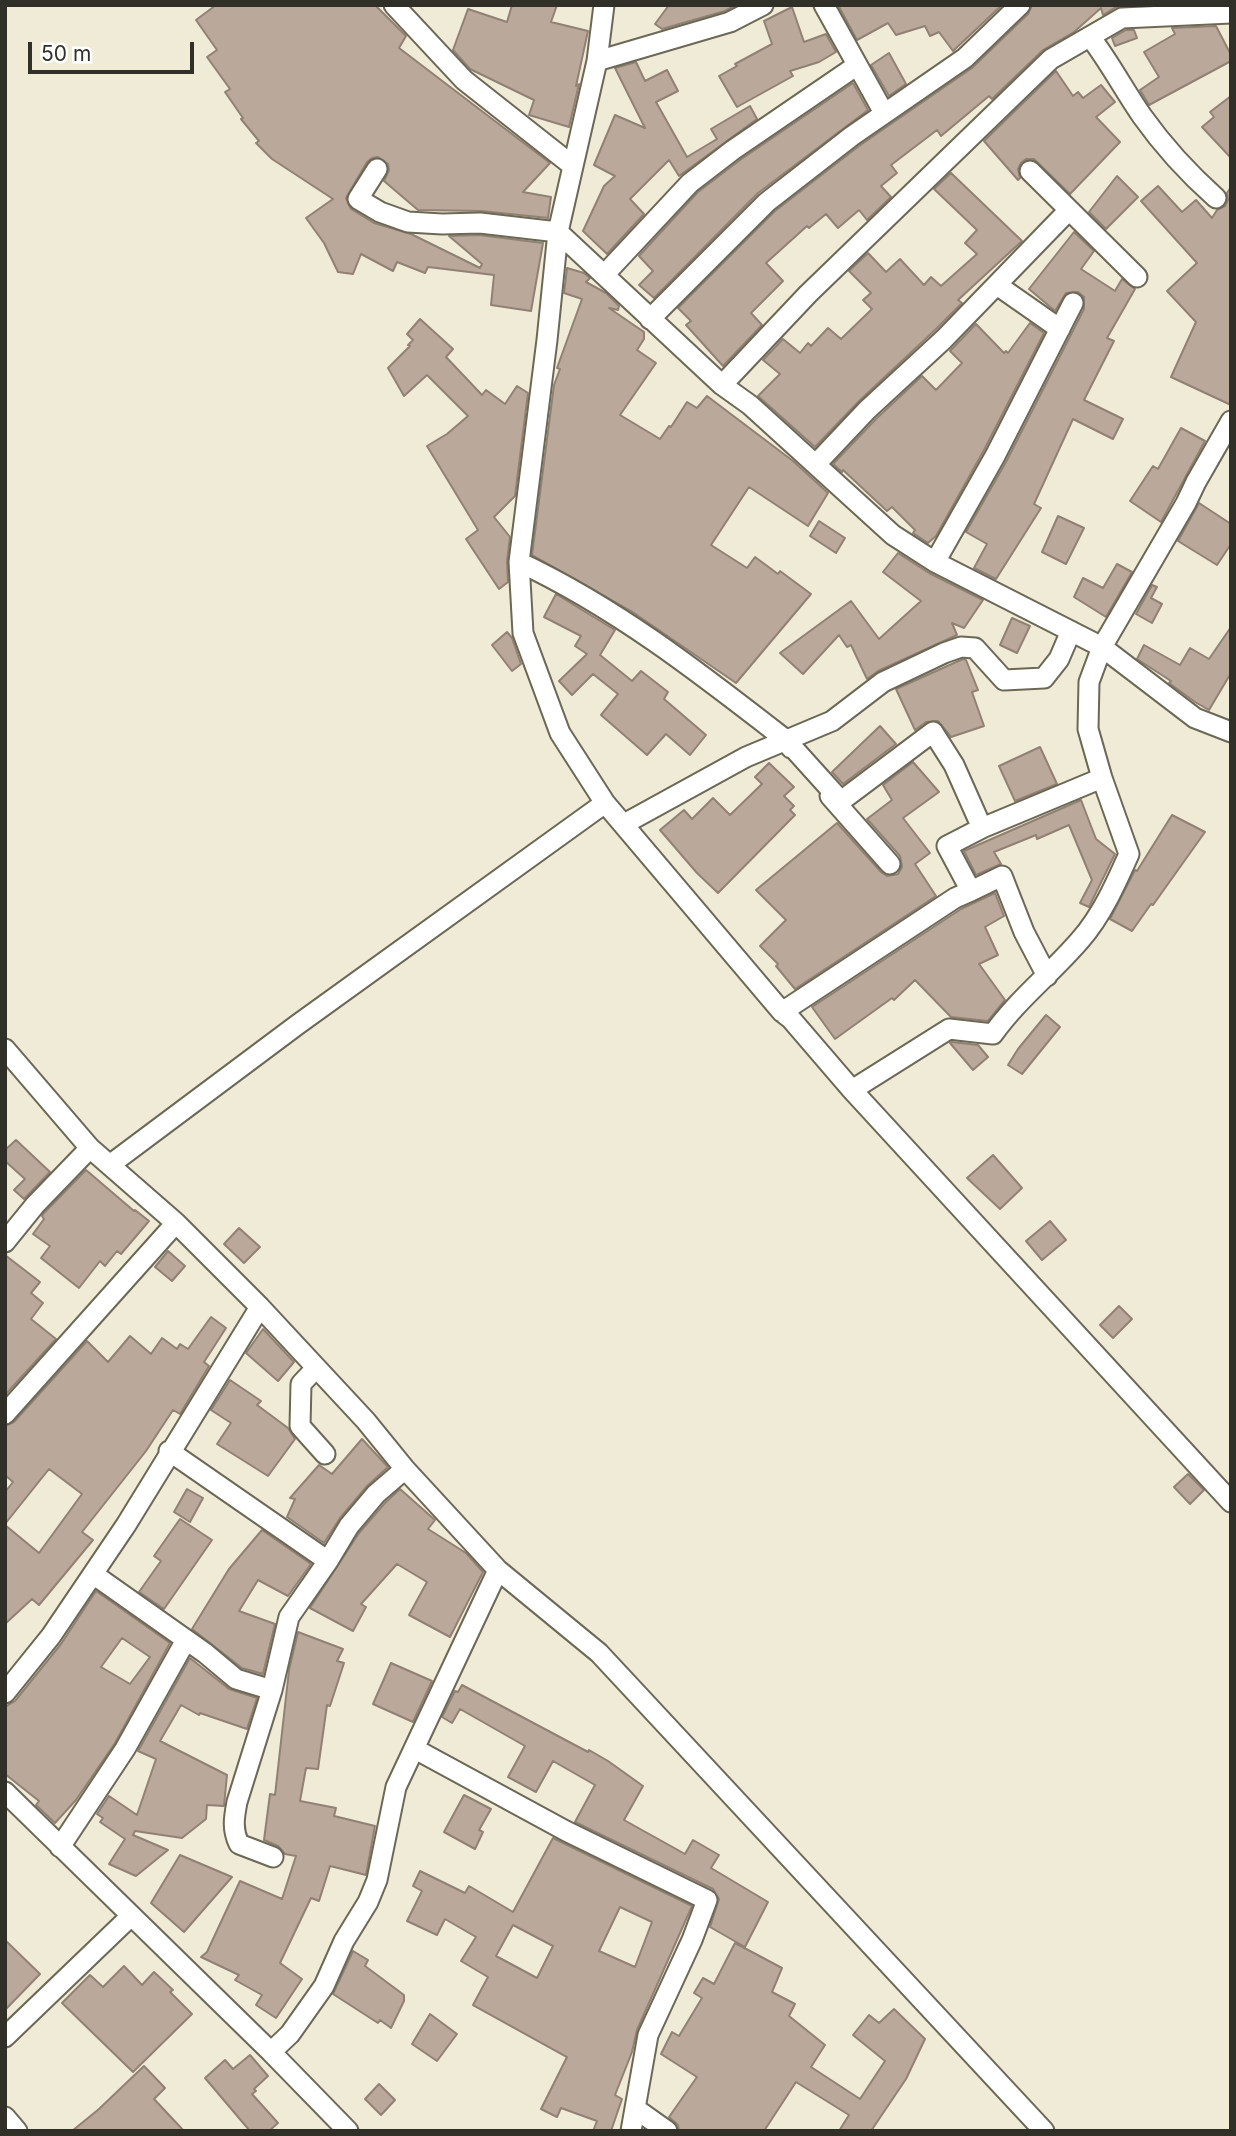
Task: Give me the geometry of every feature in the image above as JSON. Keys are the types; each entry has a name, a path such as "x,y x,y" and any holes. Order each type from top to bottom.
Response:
{"street":[{"path":"394,5 464,80 573,166"},
{"path":"604,5 597,61 558,232 519,562 523,633 560,733 605,803 782,1012 792,1019 852,1090 1231,1502"},
{"path":"597,61 730,22 763,5"},
{"path":"824,5 884,113"},
{"path":"650,320 767,202 884,113 965,58 1020,5"},
{"path":"722,385 807,294 1051,59 1122,18 1231,13"},
{"path":"1091,38 1109,61 1142,115 1182,168 1216,198"},
{"path":"604,275 690,183 733,150 856,66"},
{"path":"377,170 358,199 380,212 408,222 480,223 558,232 650,320 722,385 750,405 893,535 935,562 1102,647 1195,718 1231,732"},
{"path":"1030,171 1137,277"},
{"path":"816,464 867,410 944,340 1069,211"},
{"path":"997,285 1060,329"},
{"path":"935,562 995,456 1073,303"},
{"path":"852,1090 949,1029 993,1034 1006,1016 1083,936 1115,885 1129,854 1088,729 1089,682 1102,647 1231,421"},
{"path":"519,562 558,580 635,627 786,740 841,801 933,732 954,765 965,796 982,828"},
{"path":"624,824 746,757 832,721 883,682 961,647 975,648 1004,680 1044,678 1059,659 1071,631"},
{"path":"786,740 804,767 890,864"},
{"path":"971,891 947,846 982,828 1102,778"},
{"path":"111,1164 286,1033 605,803"},
{"path":"782,1012 955,898 1002,876 1024,932 1047,976"},
{"path":"5,1049 90,1148 176,1223 260,1307 366,1421 405,1469 498,1570 599,1653 1044,2131"},
{"path":"5,1242 35,1205 90,1148"},
{"path":"5,1414 176,1223"},
{"path":"5,1693 51,1636 126,1525 169,1451 260,1307"},
{"path":"316,1368 301,1384 300,1426 325,1454"},
{"path":"169,1451 328,1561"},
{"path":"273,1857 239,1844 233,1831 237,1802 272,1690 289,1616 349,1526 376,1494 405,1469"},
{"path":"271,2052 290,2034 324,1986 340,1949 368,1902 377,1880 396,1787 498,1570"},
{"path":"93,1574 236,1679 272,1690"},
{"path":"60,1847 124,1749 186,1640"},
{"path":"415,1749 566,1831 707,1900 692,1940 648,2035 631,2131"},
{"path":"5,1793 271,2052 348,2131"},
{"path":"5,2037 131,1916"},
{"path":"636,2109 667,2131"},
{"path":"5,2117 17,2131"}],"building":[{"path":"216,5 375,5 406,36 399,48 550,163 523,192 551,197 548,218 481,211 418,210 384,181 389,170 388,164 378,157 367,162 346,198 351,209 374,223 411,234 480,268 482,264 449,236 479,235 543,243 531,311 491,305 494,275 428,267 425,273 397,262 393,271 361,254 353,274 338,272 324,243 306,218 333,199 272,159 256,143 259,141 241,119 243,118 225,92 230,89 207,57 217,50 196,20"},
{"path":"512,5 557,5 551,22 588,31 569,127 529,115 534,100 470,69 453,50 468,9 507,22"},
{"path":"669,5 736,5 725,11 662,29 655,24"},
{"path":"838,5 1002,5 953,51 939,32 930,36 925,26 896,35 888,23 857,40"},
{"path":"1032,5 1125,6 1116,7 1103,15 1101,8 1074,32 1043,50 992,99 989,96 941,136 937,130 891,165 897,173 881,186 891,197 867,220 859,210 838,228 826,214 809,228 807,226 766,263 783,281 751,313 762,325 723,366 686,325 691,321 678,308 775,211 859,146 972,68 1028,14"},
{"path":"792,7 804,42 826,34 836,52 819,62 790,71 793,76 737,107 719,76 772,44 764,21"},
{"path":"1216,26 1231,55 1231,61 1149,105 1140,90 1159,77 1144,52 1175,34 1172,28"},
{"path":"1126,30 1134,30 1137,38 1115,46 1112,38"},
{"path":"889,53 906,84 889,96 871,65"},
{"path":"636,62 645,81 667,70 678,91 656,102 687,157 717,139 711,129 750,106 757,119 679,176 669,160 630,199 644,214 607,254 583,231 604,186 615,176 594,165 615,115 645,128 615,68"},
{"path":"1056,71 1073,96 1078,92 1083,98 1101,85 1115,102 1096,117 1120,142 1070,194 1034,159 1026,159 1021,163 1018,180 984,141"},
{"path":"853,83 868,110 758,193 654,298 639,285 653,271 639,256 698,192"},
{"path":"1231,96 1231,158 1202,127 1214,117 1210,112"},
{"path":"951,173 1022,241 958,300 962,303 815,447 758,396 780,374 763,360 783,339 800,353 808,343 811,346 828,328 841,339 872,309 863,300 871,293 849,271 868,253 886,272 900,259 924,285 931,277 941,286 977,254 965,243 977,230 934,189"},
{"path":"1117,176 1138,197 1106,229 1089,212"},
{"path":"1158,186 1182,212 1196,200 1212,218 1217,210 1225,206 1231,187 1231,405 1171,377 1196,322 1167,291 1197,263 1141,201"},
{"path":"1074,232 1094,251 1081,269 1115,291 1122,279 1135,289 1107,338 1114,341 1084,400 1123,419 1113,439 1073,419 1034,504 1041,508 996,579 974,568 987,544 966,532 1006,462 1084,309 1084,297 1078,292 1066,293 1055,311 1029,289"},
{"path":"567,268 584,273 590,278 586,282 606,293 619,306 618,310 609,308 644,332 644,339 637,350 656,363 620,415 660,439 687,402 697,408 707,396 793,461 828,493 808,526 749,487 711,545 747,568 755,557 778,574 780,571 811,594 736,683 631,611 532,555 554,385 560,369 557,368 582,299 564,293"},
{"path":"420,319 453,349 446,357 482,395 486,390 505,404 517,386 528,393 515,496 494,517 510,537 508,582 499,589 466,539 478,530 427,446 447,434 468,416 427,375 404,396 388,368 410,346 408,345 413,340 407,334"},
{"path":"1030,323 1044,333 984,450 936,536 928,543 913,533 915,530 892,507 887,511 833,464 922,376 936,390 962,363 950,351 976,324 1004,353 1008,353"},
{"path":"1181,428 1205,441 1161,522 1130,501 1153,466 1158,469"},
{"path":"1199,503 1231,524 1231,544 1217,565 1178,541"},
{"path":"1058,516 1084,528 1066,564 1042,552"},
{"path":"819,521 845,538 836,553 810,536"},
{"path":"898,553 929,573 983,600 964,628 952,623 957,635 878,671 867,679 851,645 847,647 839,635 803,674 780,653 851,601 879,639 921,601 883,572"},
{"path":"1117,564 1132,572 1106,617 1074,597 1083,578 1103,588"},
{"path":"1152,585 1157,587 1151,598 1162,604 1152,623 1136,614"},
{"path":"556,594 615,630 600,655 632,681 641,671 668,692 664,699 706,735 690,755 666,734 647,755 601,715 618,694 593,674 572,695 559,681 587,654 575,646 581,636 544,617"},
{"path":"1012,618 1030,626 1017,653 1000,645"},
{"path":"1231,627 1231,673 1209,710 1137,659 1144,645 1180,665 1190,648 1209,659"},
{"path":"507,632 512,638 521,664 512,671 492,645"},
{"path":"966,660 978,690 972,692 984,726 951,737 938,721 926,722 915,730 896,689"},
{"path":"880,726 896,744 843,784 832,772"},
{"path":"1040,747 1057,784 1015,801 999,766"},
{"path":"913,762 939,792 903,818 930,853 915,864 936,896 795,989 776,966 778,964 760,946 786,920 756,890 837,823 881,872 887,876 898,874 902,867 900,856 867,819 892,800 883,785"},
{"path":"769,763 794,787 784,796 794,806 790,810 795,815 718,893 660,830 684,810 692,819 713,798 730,815 762,784 755,777"},
{"path":"1081,800 1096,839 1115,854 1089,907 1080,903 1092,880 1069,825 1037,839 1036,835 994,852 1001,864 976,875 964,851"},
{"path":"1172,815 1205,832 1132,931 1110,919 1135,870 1137,871"},
{"path":"995,893 1004,916 985,927 998,955 979,964 1005,1000 988,1021 951,1017 915,980 894,1000 892,998 835,1039 812,1007 961,909"},
{"path":"1046,1015 1060,1027 1022,1074 1008,1065"},
{"path":"950,1043 978,1045 988,1057 973,1070"},
{"path":"16,1140 50,1172 24,1199 14,1190 25,1179 5,1161 5,1150"},
{"path":"993,1155 1022,1188 1000,1209 967,1178"},
{"path":"86,1170 149,1221 121,1254 117,1251 105,1266 100,1261 79,1288 41,1258 50,1246 33,1234 44,1219 44,1213"},
{"path":"1050,1221 1066,1240 1042,1260 1026,1241"},
{"path":"239,1228 260,1247 244,1263 224,1244"},
{"path":"168,1251 185,1266 172,1281 155,1267"},
{"path":"5,1255 40,1282 31,1293 43,1303 31,1319 56,1339 5,1395"},
{"path":"1119,1306 1132,1319 1113,1338 1100,1325"},
{"path":"211,1317 226,1328 204,1362 209,1366 180,1414 173,1410 146,1451 82,1532 93,1540 39,1605 32,1599 5,1624 5,1525 39,1553 82,1494 49,1469 5,1524 5,1492 13,1482 5,1475 5,1426 14,1422 87,1341 108,1362 130,1336 151,1354 162,1338 177,1349 180,1344 188,1349"},
{"path":"263,1329 294,1362 278,1381 246,1353"},
{"path":"230,1380 261,1401 257,1405 288,1428 295,1439 268,1476 217,1444 231,1423 211,1410"},
{"path":"362,1439 388,1467 367,1486 340,1518 324,1543 287,1517 295,1499 290,1498 319,1465 332,1474"},
{"path":"1188,1474 1204,1490 1190,1504 1174,1487"},
{"path":"187,1489 203,1498 190,1522 174,1512"},
{"path":"400,1489 435,1520 428,1529 466,1553 483,1572 450,1637 409,1615 427,1582 397,1564 361,1604 366,1607 353,1631 310,1608 359,1533"},
{"path":"180,1519 212,1540 164,1609 139,1592 161,1561 154,1556"},
{"path":"262,1530 311,1564 288,1596 258,1580 239,1611 275,1624 263,1674 242,1668 192,1629 229,1569"},
{"path":"96,1591 170,1643 115,1743 76,1800 55,1823 36,1805 39,1801 5,1774 5,1707 15,1701 61,1644","holes":["122,1638 150,1657 130,1684 101,1667"]},
{"path":"298,1632 343,1649 337,1661 344,1663 330,1706 327,1705 318,1769 306,1768 300,1801 336,1808 334,1816 375,1826 366,1875 330,1866 319,1901 311,1898 280,1963 302,1979 276,2018 256,2005 262,1995 235,1980 239,1975 201,1957 207,1952 240,1881 282,1899 296,1856 285,1854 278,1846 264,1840 270,1794 275,1795 289,1670"},
{"path":"190,1658 229,1689 257,1698 247,1729 200,1713 199,1715 181,1705 160,1741 227,1775 224,1806 207,1805 206,1819 182,1838 135,1831 133,1835 168,1850 136,1876 109,1864 125,1839 100,1822 103,1818 97,1814 109,1796 137,1815 156,1759 138,1751"},
{"path":"391,1663 432,1681 413,1722 373,1704"},
{"path":"462,1685 588,1752 589,1750 643,1786 624,1820 685,1854 693,1840 719,1855 711,1868 768,1902 745,1947 710,1927 719,1899 713,1889 575,1822 595,1785 553,1761 536,1792 508,1777 525,1746 460,1709 452,1723 442,1717 455,1691 458,1692"},
{"path":"464,1795 491,1809 479,1830 483,1832 475,1849 444,1832"},
{"path":"553,1838 692,1906 637,2030 632,2052 615,2095 622,2099 611,2131 593,2131 597,2121 561,2108 557,2117 541,2109 567,2057 473,2005 488,1977 461,1961 476,1937 445,1919 437,1935 407,1921 422,1891 413,1886 420,1871 465,1893 469,1886 513,1912","holes":["620,1907 652,1922 635,1967 599,1951","513,1925 553,1946 537,1978 496,1956"]},
{"path":"180,1855 232,1877 184,1932 151,1903"},
{"path":"5,1940 40,1974 5,2010"},
{"path":"735,1943 782,1968 772,1992 795,2004 789,2016 825,2045 811,2067 860,2099 885,2061 853,2035 869,2015 879,2023 894,2009 925,2039 906,2079 871,2131 839,2131 849,2115 796,2082 764,2131 679,2131 678,2125 669,2117 697,2077 661,2054 672,2032 679,2036 702,1998 694,1993 703,1978 714,1984"},
{"path":"353,1951 368,1960 365,1966 404,1995 404,2001 391,2028 380,2020 378,2023 333,1994"},
{"path":"124,1966 142,1985 154,1972 192,2014 133,2072 62,2003 90,1975 103,1987"},
{"path":"430,2014 457,2034 437,2061 412,2044"},
{"path":"250,2055 268,2076 252,2094 278,2123 269,2131 250,2131 205,2078 225,2060 233,2069"},
{"path":"144,2066 165,2088 154,2099 184,2131 72,2131 99,2109"},
{"path":"379,2084 395,2100 381,2115 365,2099"}]}
